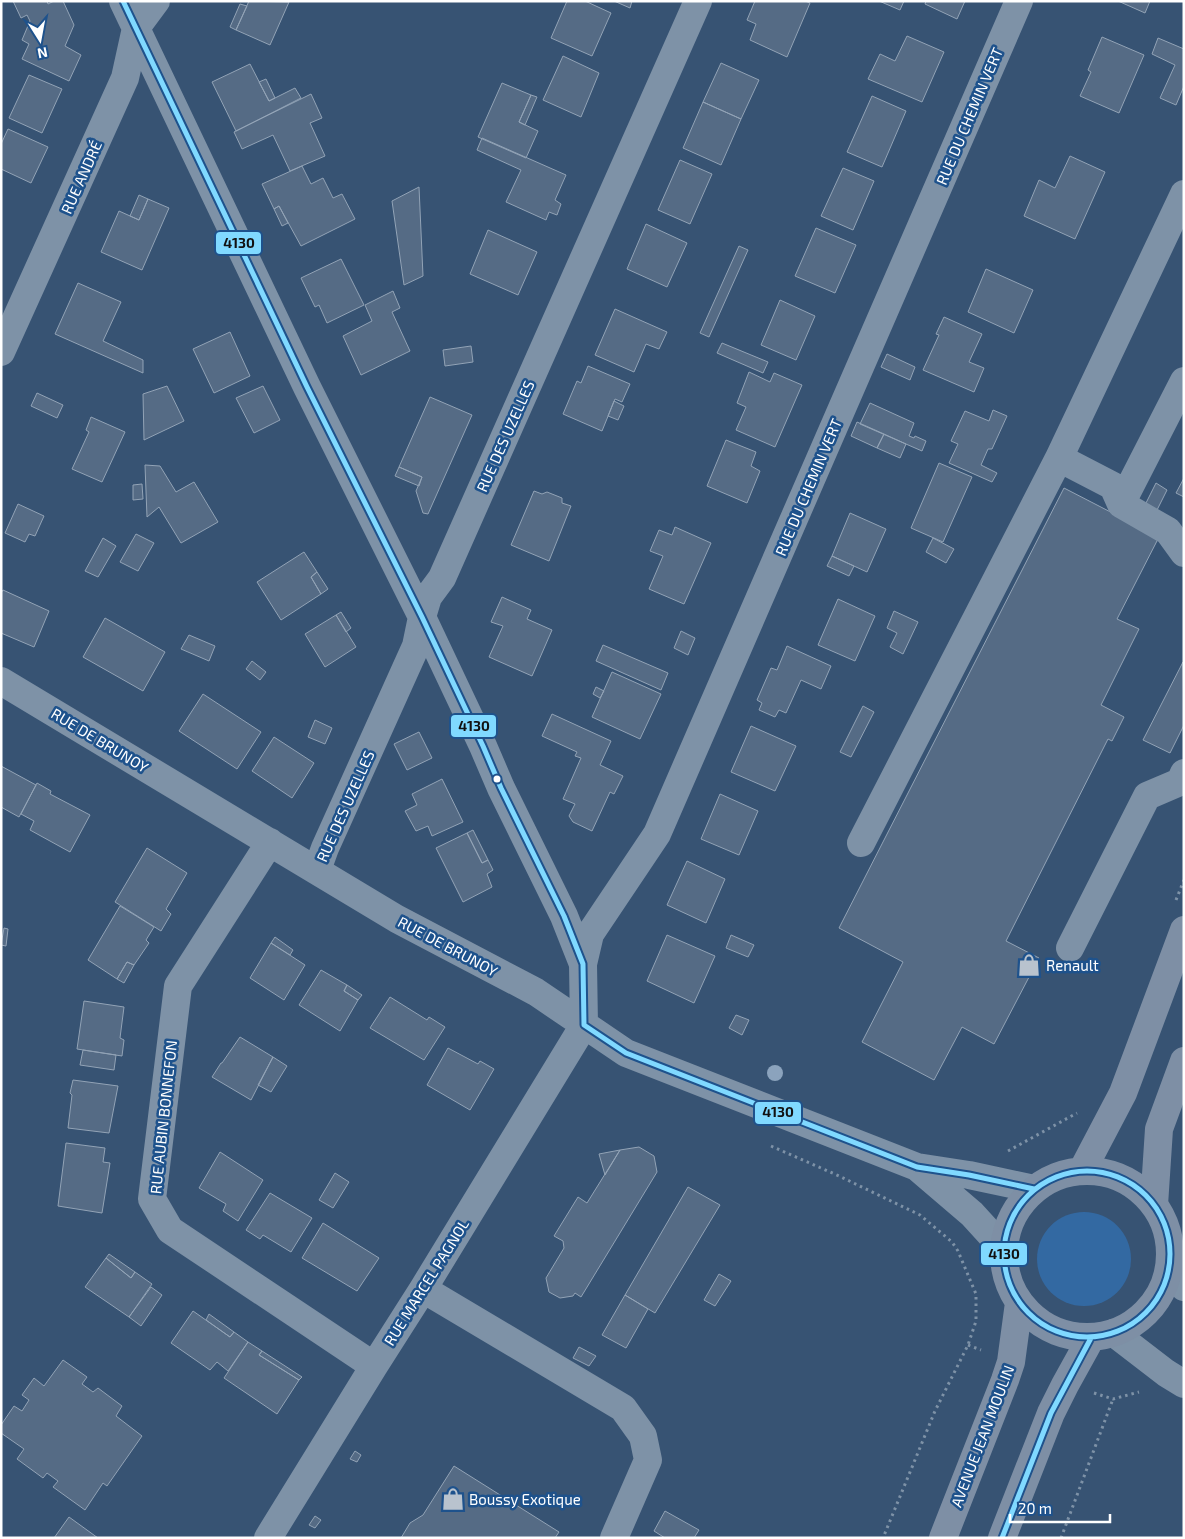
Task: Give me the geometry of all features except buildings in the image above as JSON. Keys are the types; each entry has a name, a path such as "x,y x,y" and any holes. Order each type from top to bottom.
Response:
{"main road":[{"path":"1082,1171 1123,1093 1184,930"},
{"path":"1154,1205 1159,1129 1184,1061"},
{"path":"1082,1171 1110,1174 1134,1186 1154,1205 1164,1222 1169,1241 1170,1261 1165,1284 1153,1305 1136,1322 1103,1336 1064,1335 1038,1322 1019,1303 1009,1286 1004,1267 1003,1248 1008,1226 1019,1206 1034,1189 1057,1176 1082,1171"},
{"name":"AVENUE JEAN MOULIN","path":"943,1538 1006,1380 1011,1362 1019,1303"},
{"path":"1002,1538 1051,1414 1065,1385 1103,1336"}],"street":[{"path":"123,1 307,387 422,617 501,788 564,916 583,964 584,1025"},
{"name":"RUE ANDRÉ","path":"1,352 125,78 136,28 156,1"},
{"name":"RUE DES UZELLES","path":"317,870 325,848 416,646 428,596 442,578 698,1"},
{"name":"RUE DU CHEMIN VERT","path":"583,964 590,934 657,834 1019,1"},
{"path":"860,843 1059,458 1184,194"},
{"path":"1121,504 1184,381"},
{"path":"1059,458 1112,486 1121,504 1168,532 1184,553"},
{"name":"RUE DE BRUNOY","path":"1,681 397,919 536,992 626,1053 917,1167 969,1175 1034,1189"},
{"path":"1070,948 1147,796 1180,782 1184,773"},
{"name":"RUE AUBIN BONNEFON","path":"270,842 178,986 152,1198 170,1230 374,1366"},
{"name":"RUE MARCEL PAGNOL","path":"268,1538 584,1025"},
{"name":"RUE DE BRUNOY","path":"917,1167 972,1214 1003,1248"},
{"path":"1170,1261 1184,1287"},
{"path":"423,1289 623,1408 643,1436 648,1460 614,1538"},
{"path":"1103,1336 1184,1384"}],"path":[{"path":"1007,1152 1082,1110"},
{"path":"767,1144 920,1215 952,1242 958,1251 976,1294 976,1321 968,1345 935,1411 883,1538"},
{"path":"1061,1538 1112,1399 1141,1392"}],"shaded area":[{"path":"1084,1212 1102,1215 1117,1226 1128,1241 1131,1259 1128,1277 1117,1292 1102,1303 1084,1306 1066,1303 1051,1292 1040,1277 1037,1259 1040,1241 1051,1226 1066,1215"}],"transit line":[{"name":"4130","path":"123,1 307,387 422,617 501,788 564,916 583,964 584,1025 626,1053 917,1167 969,1175 1034,1189"},
{"name":"4130","path":"1079,1171 1095,1171 1119,1177 1146,1195 1164,1222 1170,1254 1164,1286 1146,1313 1119,1331 1095,1337 1079,1337 1055,1331 1034,1318 1023,1307 1010,1286 1004,1262 1004,1246 1010,1222 1023,1201 1034,1190 1055,1177 1079,1171"},
{"name":"4130","path":"1002,1538 1051,1413 1091,1338"}],"place":[{"name":"Renault","path":"1029,965"},
{"name":"Boussy Exotique","path":"453,1499"}]}
